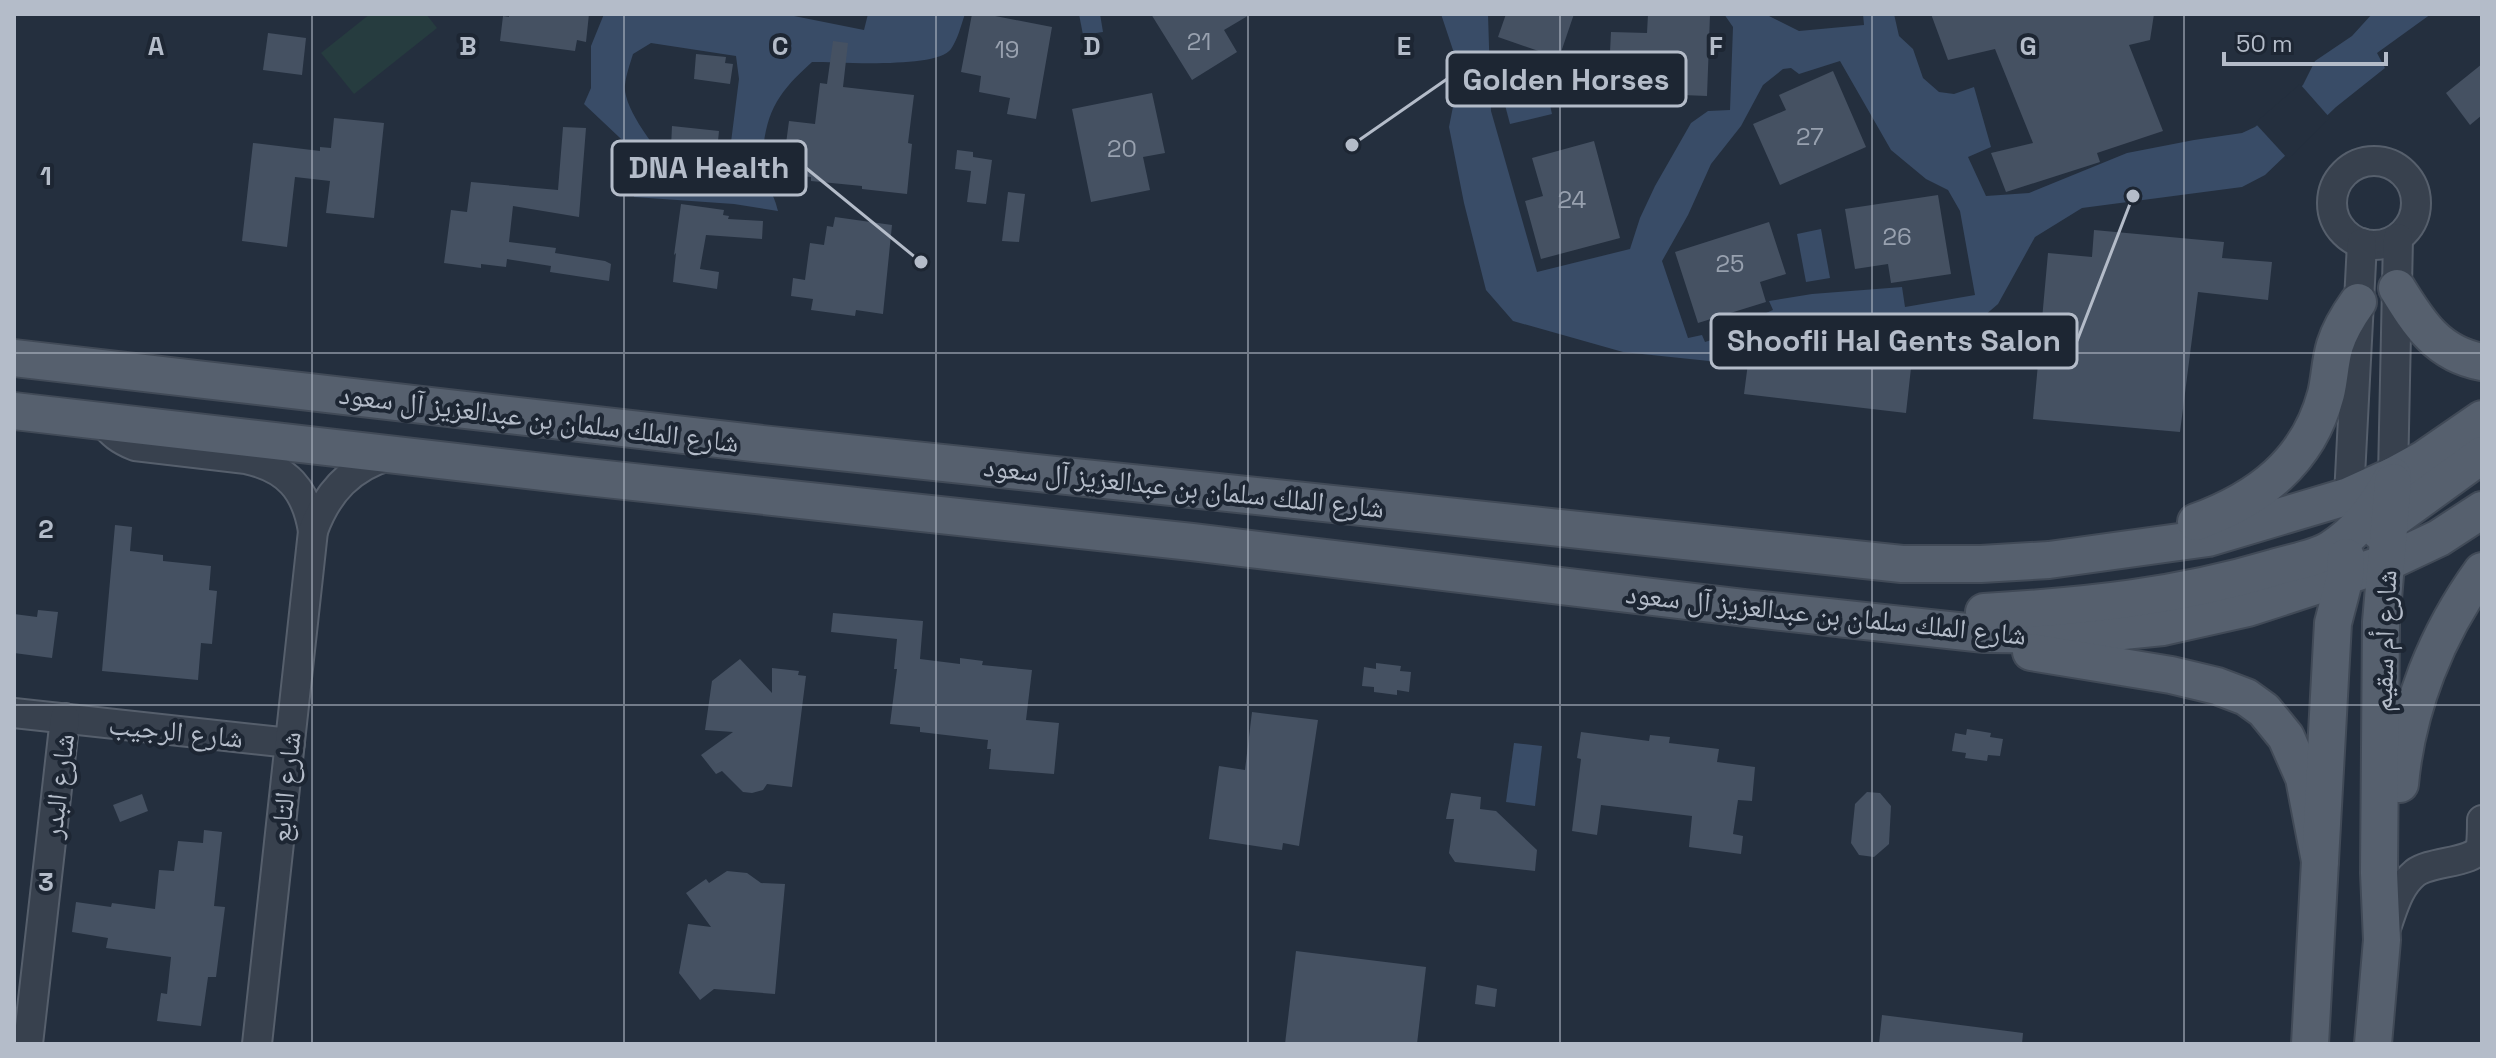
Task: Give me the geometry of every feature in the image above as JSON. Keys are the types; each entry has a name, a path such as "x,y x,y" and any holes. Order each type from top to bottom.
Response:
{"main road":[{"path":"2397,288 2419,323 2440,345 2482,362"},
{"path":"2118,551 2233,507 2272,482 2288,465 2320,413 2334,347 2343,323 2358,302"},
{"name":"شارع الملك سلمان بن عبدالعزيز آل سعود","path":"14,358 762,444 1902,564 2008,562 2208,538 2349,496 2424,459 2482,419"},
{"name":"شارع الملك سلمان بن عبدالعزيز آل سعود","path":"14,411 1192,542 1799,615"},
{"path":"1799,615 1976,613 2083,606 2157,595 2340,555 2366,546 2391,521 2482,455"},
{"path":"2340,555 2380,501 2393,476"},
{"name":"شارع أم سقيم","path":"2373,1044 2382,940 2379,873 2381,622 2393,476"},
{"path":"2441,487 2436,499 2437,508 2444,517 2473,516"},
{"path":"1214,491 1239,523 1256,537 1294,555"},
{"name":"شارع أم سقيم","path":"2310,1044 2333,623 2349,496"},
{"path":"2208,538 2287,536 2316,542 2340,555 2386,563 2439,538 2473,516"},
{"path":"2340,555 2355,599 2361,629 2357,773 2359,841 2382,940"},
{"path":"2382,940 2407,729 2415,700 2440,642 2482,571"},
{"path":"1799,615 2171,675 2236,692 2264,710 2286,737 2304,778 2320,861"}],"street":[{"path":"2373,160 2395,166 2406,175 2413,187 2415,213 2410,226 2398,238 2374,245 2362,243 2350,237 2335,218 2333,194 2343,174 2361,162 2373,160"},
{"name":"شارع أم سقيم","path":"2393,476 2398,238"},
{"name":"شارع أم سقيم","path":"2349,496 2362,243"},
{"name":"شارع التابع","path":"102,421 122,441 135,446 246,459 279,471 293,482 303,497 313,531"},
{"name":"شارع التابع","path":"257,1044 313,531 330,495 343,480 368,463 397,454"},
{"name":"شارع الرجيب","path":"14,713 290,743"},
{"name":"شارع البدر","path":"28,1044 65,718"},
{"path":"2382,940 2397,896 2407,881 2430,865 2466,859 2476,854 2481,844 2482,820"}],"green space":[{"path":"370,14 426,14 437,28 354,94 321,53"}],"water":[{"path":"604,14 784,14 864,30 868,14 965,14 951,49 942,55 908,62 812,62 792,82 772,112 763,153 763,177 778,211 734,204 634,197 637,154 584,104 591,88 591,46","holes":["651,43 736,56 739,79 730,150 718,167 671,165 649,139 629,104 625,85 633,54"]},
{"path":"1079,14 1100,14 1103,32 1083,35"},
{"path":"1441,14 1488,14 1491,111 1537,272 1630,249 1655,186 1691,123 1708,111 1730,110 1733,27 1724,14 1765,14 1799,31 1864,25 1863,14 1894,14 1899,36 1913,49 1923,78 1939,92 1954,94 1974,87 1991,147 1968,157 1986,196 2029,193 2127,153 2242,133 2255,127 2303,85 2315,61 2352,36 2372,14 2431,14 2377,53 2385,68 2336,107 2265,175 2242,187 2082,208 2035,237 1998,304 1977,322 1908,345 1870,335 1830,336 1709,361 1623,352 1513,321 1486,290 1449,127 1460,71","holes":["1840,61 1891,150 1926,179 1948,190 1960,211 1975,295 1905,307 1902,287 1812,294 1769,301 1773,310 1766,313 1769,321 1705,342 1702,335 1688,338 1662,261 1688,215 1711,164 1741,126 1763,85 1783,69 1791,68 1799,74"]},
{"path":"1548,96 1552,114 1510,124 1505,105"},
{"path":"1821,229 1830,278 1806,282 1797,234"},
{"path":"1514,743 1542,746 1535,806 1506,802"}],"pier":[{"path":"2300,84 2330,118 2288,159 2255,123"}],"building":[{"path":"509,14 589,14 586,42 577,40 575,51 500,41 503,16 509,17"},
{"path":"972,14 1052,27 1036,119 1007,114 1010,98 979,92 981,76 961,72"},
{"path":"1151,14 1251,14 1224,30 1237,52 1192,80"},
{"path":"1506,14 1574,14 1559,58 1498,37"},
{"path":"1648,14 1710,15 1707,96 1608,92 1611,32 1647,33"},
{"path":"1931,14 2154,14 2150,40 2129,45 2163,131 2097,153 2100,162 2006,192 1991,153 2033,143 1995,49 1948,60"},
{"path":"268,33 306,38 302,75 263,70"},
{"path":"833,41 848,43 843,87 914,95 908,143 912,144 907,194 782,174 789,121 815,124 820,83 827,84"},
{"path":"696,54 726,57 725,63 733,64 730,84 694,79"},
{"path":"2482,64 2482,115 2470,125 2446,93"},
{"path":"1833,71 1866,147 1780,185 1753,124 1786,110 1779,95"},
{"path":"1152,93 1165,153 1143,157 1150,190 1091,202 1072,109"},
{"path":"334,118 384,123 374,218 326,213 330,181 295,177 287,247 242,241 253,143 320,151 320,147 331,148"},
{"path":"672,126 719,131 717,151 671,147"},
{"path":"563,127 586,128 579,217 513,206 509,242 556,248 555,253 605,261 611,264 609,281 550,272 551,266 507,259 506,267 481,264 481,268 444,263 451,210 467,212 471,182 558,190"},
{"path":"1594,141 1620,238 1541,259 1525,201 1543,196 1532,158"},
{"path":"957,150 973,152 973,157 992,160 986,204 967,202 971,171 955,169"},
{"path":"1008,192 1025,194 1019,242 1002,241"},
{"path":"1938,195 1951,274 1891,283 1888,264 1855,269 1845,209"},
{"path":"681,204 724,210 723,215 729,216 728,219 763,221 762,239 706,235 700,269 719,272 717,289 673,282"},
{"path":"835,217 892,225 883,314 856,310 855,316 811,310 813,299 791,296 793,278 805,280 810,243 824,245 827,226 833,227"},
{"path":"1769,222 1786,274 1760,282 1766,302 1698,323 1675,252"},
{"path":"2094,230 2224,242 2222,258 2272,262 2268,300 2198,292 2180,432 2033,419 2048,253 2092,257"},
{"path":"1803,346 1912,359 1906,413 1744,394 1748,363 1801,368"},
{"path":"115,525 132,527 130,551 163,555 163,561 211,566 209,590 217,591 212,644 201,643 198,680 102,671"},
{"path":"38,610 58,612 52,658 14,653 14,614 37,617"},
{"path":"833,613 923,621 920,659 960,664 960,658 983,661 982,665 1032,670 1026,720 1059,723 1054,774 989,769 991,749 987,749 988,740 920,732 920,727 890,724 897,669 894,669 897,639 831,632"},
{"path":"740,659 772,693 772,668 799,671 798,675 806,676 792,787 767,784 763,790 743,792 722,771 716,774 701,755 733,732 705,730 712,681"},
{"path":"1376,663 1401,666 1400,671 1411,672 1409,692 1397,690 1397,695 1374,692 1374,687 1362,686 1364,667 1376,669"},
{"path":"1252,712 1318,720 1299,846 1283,843 1282,850 1209,839 1219,766 1245,770"},
{"path":"1967,729 1991,733 1990,737 2003,739 2000,756 1988,755 1987,761 1965,758 1966,753 1952,751 1955,733 1966,735"},
{"path":"1581,732 1649,741 1650,735 1670,737 1669,743 1719,749 1717,762 1755,767 1752,801 1738,800 1733,834 1743,836 1741,854 1689,847 1692,816 1601,805 1597,835 1572,831 1581,759 1577,758"},
{"path":"1867,792 1880,793 1891,806 1889,844 1874,857 1859,855 1851,843 1855,804"},
{"path":"1451,793 1481,797 1480,809 1496,811 1537,850 1535,871 1455,862 1449,853 1454,819 1446,819"},
{"path":"142,794 148,811 120,822 113,805"},
{"path":"204,830 222,832 214,906 225,907 216,977 208,977 201,1026 157,1021 161,993 167,994 171,957 106,948 108,938 72,932 76,902 155,909 159,870 174,871 178,841 203,843"},
{"path":"727,871 747,873 761,883 785,884 775,994 714,989 700,1000 679,973 688,924 711,927 686,893 706,879 709,883"},
{"path":"1296,951 1426,967 1417,1044 1285,1044"},
{"path":"1477,985 1497,989 1495,1007 1475,1004"},
{"path":"1882,1015 2023,1033 2022,1044 1879,1044"}],"place":[{"name":"Golden Horses","path":"1352,145"},
{"name":"Shoofli Hal Gents Salon","path":"2133,196"},
{"name":"DNA Health","path":"921,262"}]}
